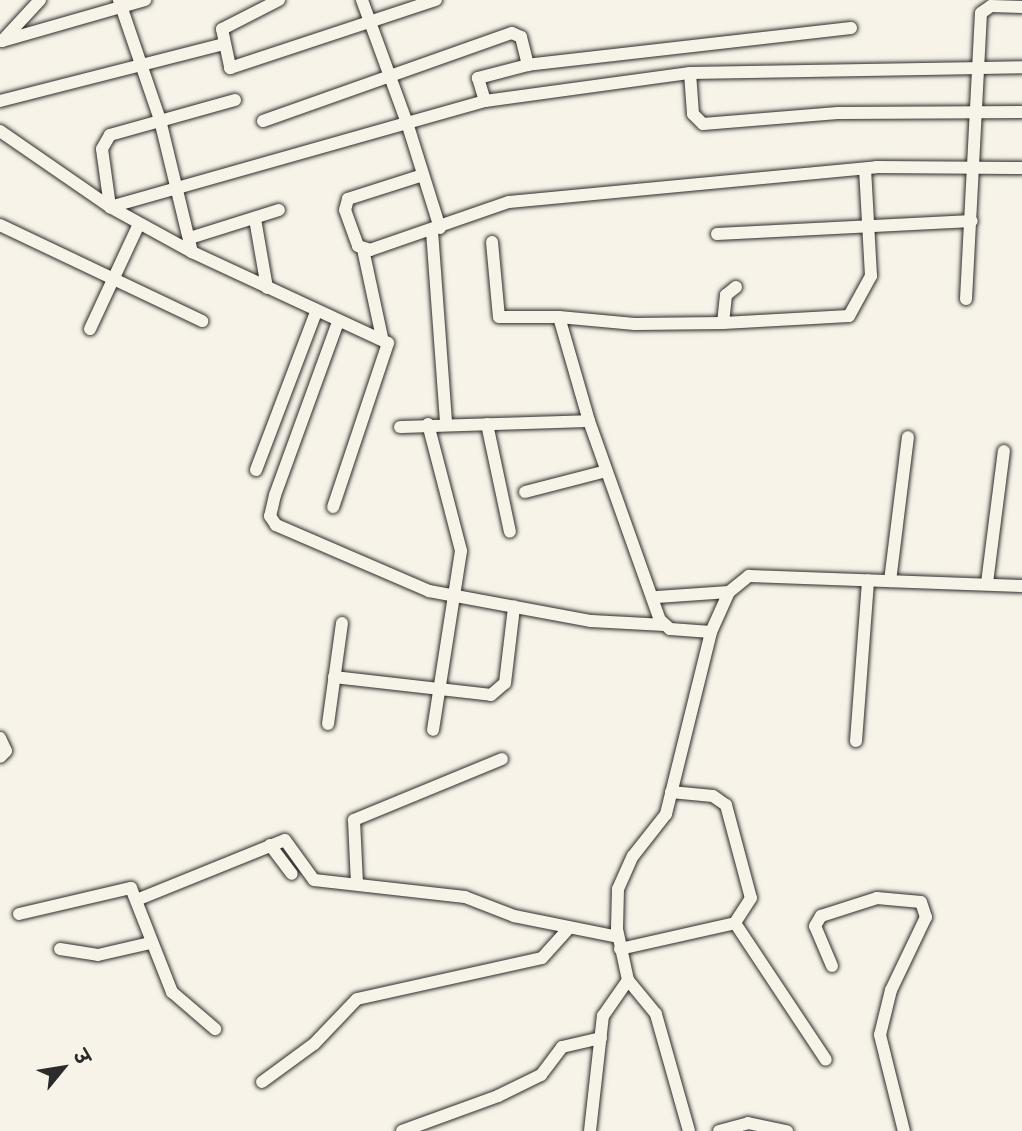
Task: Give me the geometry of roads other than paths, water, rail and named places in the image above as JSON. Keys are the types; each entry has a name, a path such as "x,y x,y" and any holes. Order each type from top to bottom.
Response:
{"street":[{"path":"1,42 40,0"},
{"path":"1,42 120,4 145,0"},
{"path":"279,0 226,25 224,44 227,65 236,68 436,0"},
{"path":"362,0 407,123 436,229 446,421"},
{"path":"120,4 160,120 193,237 192,253"},
{"path":"966,299 976,166 981,13 991,6 1022,7"},
{"path":"485,101 480,75 528,65 851,29"},
{"path":"263,121 390,79 512,33 521,37 528,65"},
{"path":"0,101 140,61 224,44"},
{"path":"110,207 178,183 485,101 690,73 1022,67"},
{"path":"690,73 693,114 704,124 978,110 1022,112"},
{"path":"110,207 104,141 160,120 235,100"},
{"path":"0,131 110,207 192,253 338,322 382,338"},
{"path":"363,249 436,229 509,202 865,169 976,166 1022,168"},
{"path":"492,242 499,317 559,317 635,324 849,317 870,281 865,169"},
{"path":"333,507 389,351 382,338 363,249 345,210 348,199 423,174"},
{"path":"193,237 279,210"},
{"path":"255,219 267,288"},
{"path":"717,234 972,221"},
{"path":"90,329 117,277 139,224"},
{"path":"0,225 117,277 202,321"},
{"path":"723,323 726,295 736,287"},
{"path":"256,470 316,312"},
{"path":"559,317 606,471 657,597 665,625"},
{"path":"338,322 270,516 276,525 410,585 456,597 711,632"},
{"path":"400,427 446,421 487,424 589,421"},
{"path":"428,424 459,536 456,597 433,730"},
{"path":"487,424 510,532"},
{"path":"890,580 908,437"},
{"path":"987,583 1004,451"},
{"path":"525,492 606,471"},
{"path":"689,1131 656,1014 628,980 619,943 624,871 666,814 711,632 729,592 749,576 1022,586"},
{"path":"856,741 868,580"},
{"path":"657,597 729,592"},
{"path":"334,677 491,695 501,689 514,607"},
{"path":"328,724 342,623"},
{"path":"0,738 6,751 0,757"},
{"path":"357,884 354,820 502,759"},
{"path":"139,899 270,845 289,842 300,879 465,897 619,943 735,923 751,898 726,806 713,796 671,792"},
{"path":"19,914 126,888 139,899 150,943 172,992 215,1029"},
{"path":"832,966 815,926 821,915 877,898 922,902 926,917 891,990 880,1035 904,1131"},
{"path":"735,923 826,1060"},
{"path":"262,1082 314,1044 357,999 542,958 568,929"},
{"path":"60,949 98,955 150,943"},
{"path":"590,1131 606,1009 628,980"},
{"path":"402,1131 498,1096 541,1075 562,1047 601,1038"},
{"path":"719,1131 748,1123 788,1131"}]}
